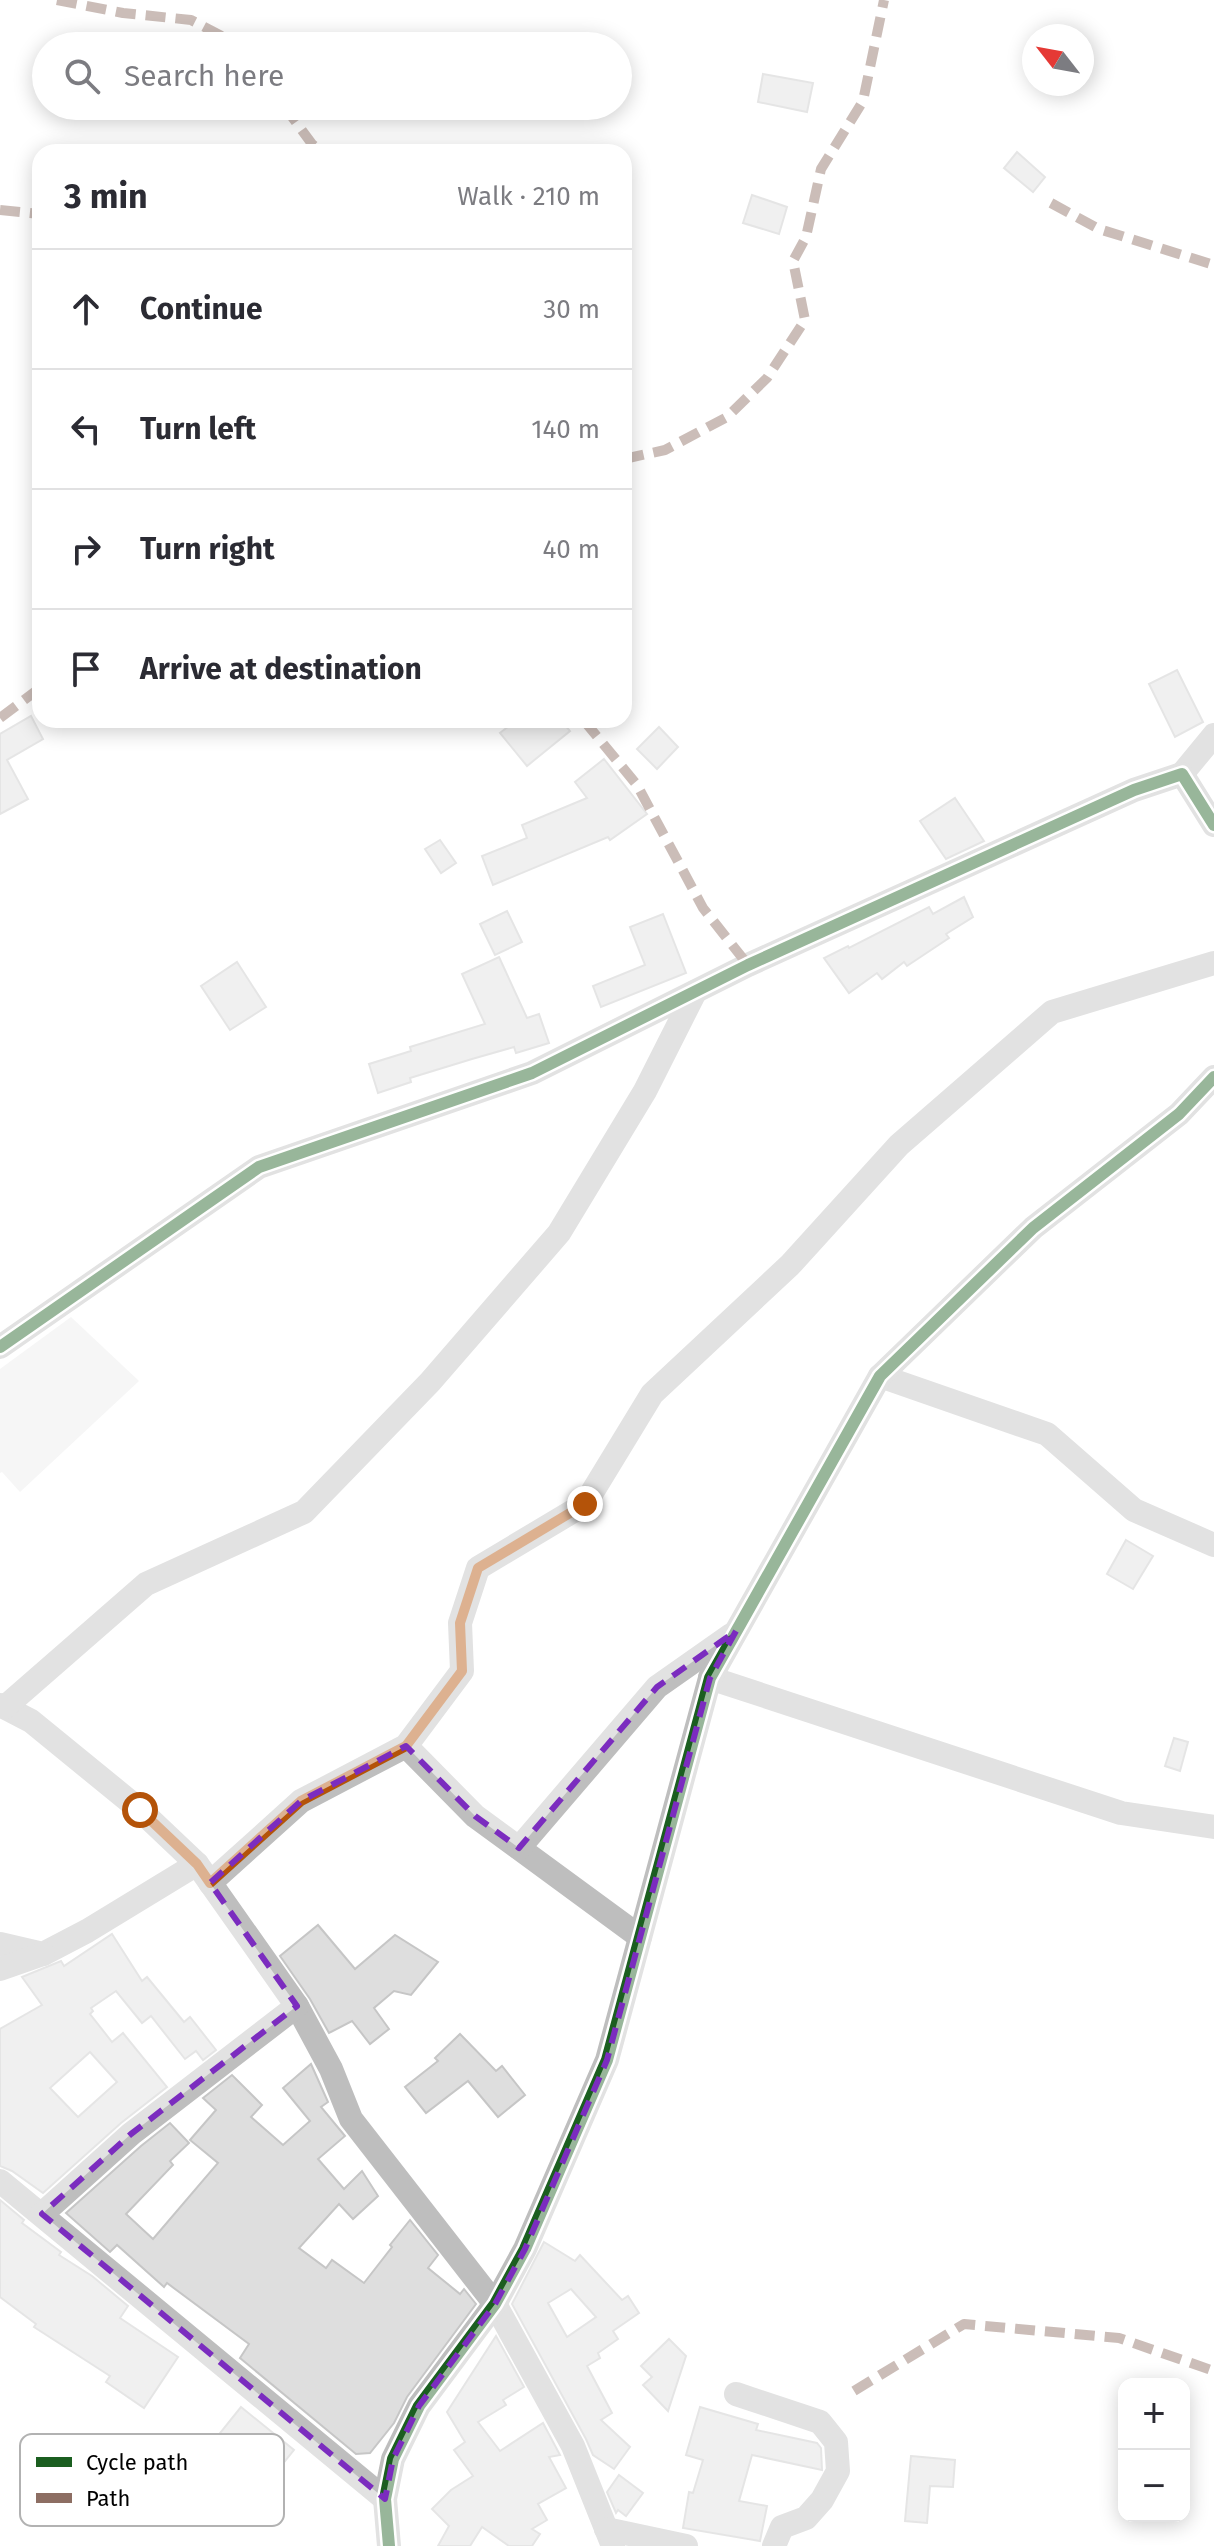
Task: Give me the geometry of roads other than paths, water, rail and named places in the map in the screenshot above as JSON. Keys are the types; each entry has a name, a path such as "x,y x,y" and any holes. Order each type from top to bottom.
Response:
{"street":[{"path":"0,1347 259,1167 532,1073 748,965 1120,797 1182,774 1214,735"},
{"path":"1182,774 1214,825"},
{"path":"0,1969 43,1954 204,1873 301,1801 406,1746 462,1671 460,1623 478,1568 585,1504 652,1394 790,1265 899,1145 1052,1012 1214,963"},
{"path":"686,2546 610,2538 573,2446 495,2304 351,2119 331,2069 297,2006 204,1873 128,1800 31,1721 3,1706 146,1584 304,1512 430,1382 559,1233 645,1091 695,992"},
{"path":"389,2546 385,2499 393,2459 419,2406 495,2304 525,2249 607,2060 710,1678 736,1631 880,1376 1033,1228 1179,1114 1214,1077"},
{"path":"880,1376 1047,1434 1134,1510 1214,1545"},
{"path":"519,1848 657,1687 736,1631"},
{"path":"710,1678 1121,1813 1214,1827"},
{"path":"406,1746 475,1816 640,1937"},
{"path":"0,1944 43,1954"},
{"path":"42,2214 131,2134 297,2006"},
{"path":"0,2181 385,2499"},
{"path":"736,2394 820,2422 836,2442 838,2471 822,2500 806,2518 782,2527 774,2546"}]}
